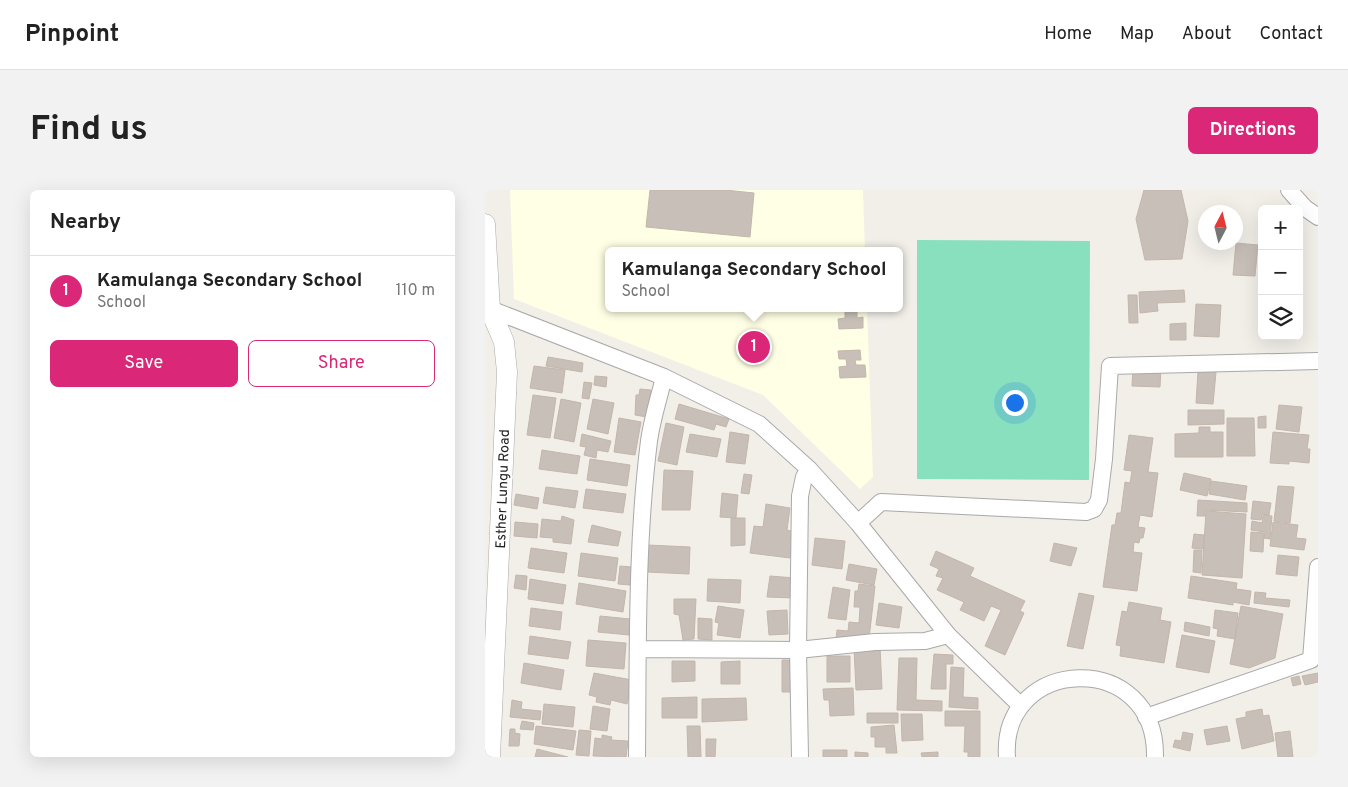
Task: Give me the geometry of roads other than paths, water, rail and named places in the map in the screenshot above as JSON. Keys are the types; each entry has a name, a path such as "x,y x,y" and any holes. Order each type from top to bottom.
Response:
{"street":[{"path":"1289,190 1305,208 1318,217"},
{"name":"Esther Lungu Road","path":"485,224 488,309 504,342 507,372 490,757"},
{"path":"488,309 664,377 759,424 809,469 858,524 948,635 1021,706"},
{"path":"858,524 881,502 1086,512 1093,509 1099,500 1110,366 1318,361"},
{"path":"637,757 638,648 644,499 649,447 664,377"},
{"path":"800,757 798,650 800,496 804,477 809,469"},
{"path":"1146,717 1314,659 1318,567"},
{"path":"638,648 798,650 875,642 925,641 948,635"},
{"path":"1007,757 1007,738 1021,706 1031,696 1055,681 1084,677 1112,684 1136,700 1146,717 1155,743 1155,757"}],"place":[{"name":"Kamulanga Secondary School","path":"754,347"}]}
